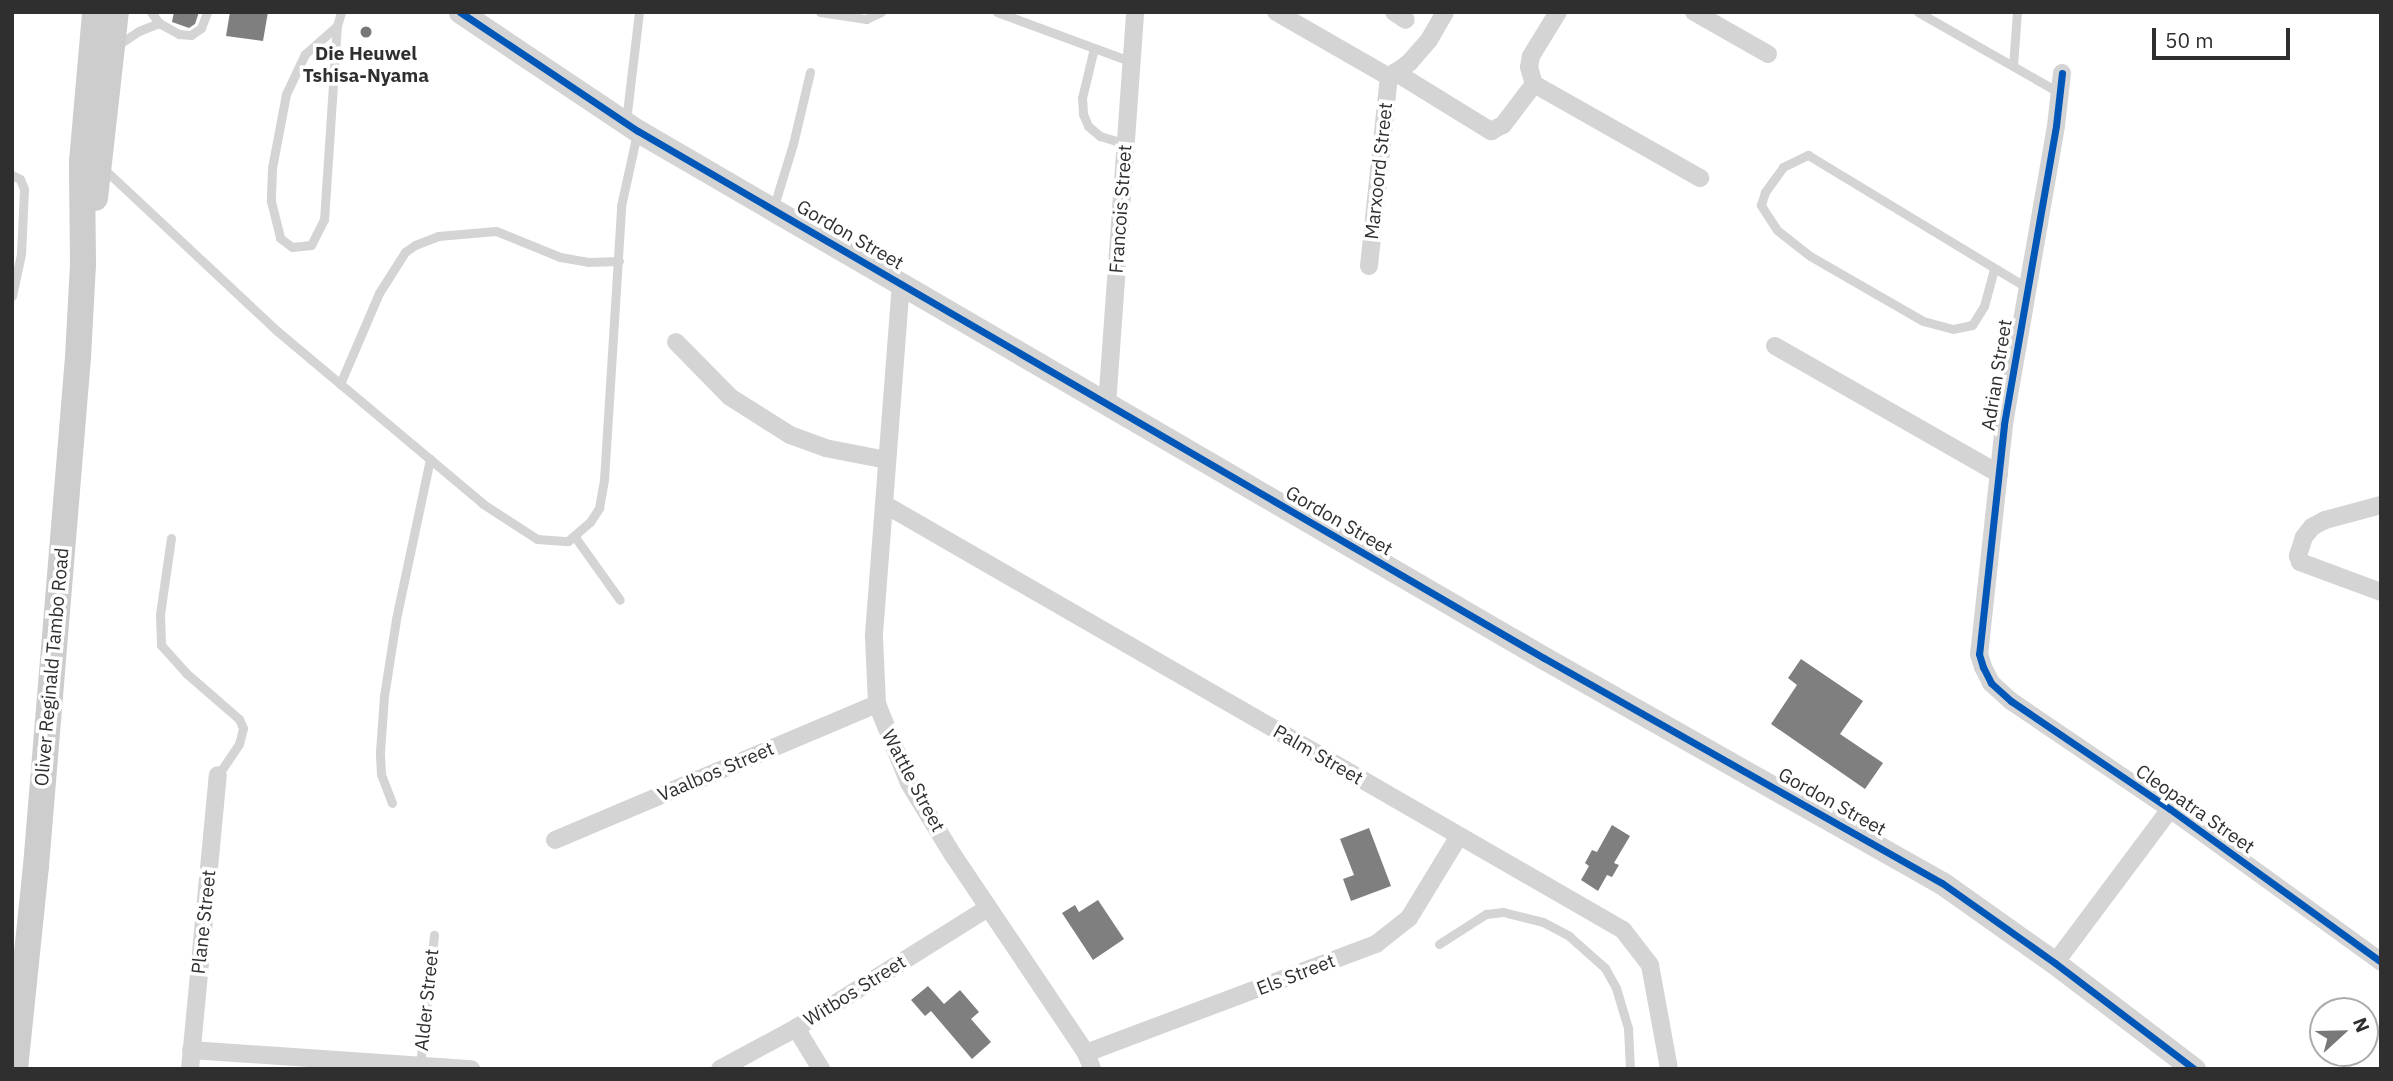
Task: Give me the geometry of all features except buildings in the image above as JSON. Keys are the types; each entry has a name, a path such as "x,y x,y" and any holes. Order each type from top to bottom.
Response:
{"main road":[{"name":"Oliver Reginald Tambo Road","path":"15,1069 17,993 37,852 83,264 82,162 95,12"},
{"name":"Oliver Reginald Tambo Road","path":"83,264 100,165 116,12"}],"street":[{"name":"Gordon Street","path":"460,12 632,127 1107,405 1931,876 2055,963 2194,1069"},
{"name":"Francois Street","path":"1107,405 1135,12"},
{"path":"1276,12 1357,61 1392,74 1491,131 1503,125 1534,84"},
{"path":"1392,74 1409,63 1429,40 1445,12"},
{"path":"1558,12 1531,56 1529,67 1534,84 1700,178"},
{"path":"1695,12 1768,54"},
{"name":"Adrian Street","path":"1991,683 1979,654 1999,474 2026,287 2062,73"},
{"name":"Marxoord Street","path":"1368,266 1392,74"},
{"name":"Wattle Street","path":"901,283 874,637 877,705 909,783 1089,1061"},
{"path":"676,342 730,397 790,435 825,448 887,460"},
{"path":"1775,346 1999,474"},
{"name":"Palm Street","path":"884,503 1623,930 1650,965 1669,1069"},
{"path":"2381,505 2326,520 2312,527 2298,550 2300,562 2381,592"},
{"name":"Cleopatra Street","path":"1991,683 2011,701 2170,809 2381,962"},
{"name":"Vaalbos Street","path":"555,839 877,705"},
{"name":"Plane Street","path":"190,1069 218,775"},
{"path":"2055,963 2170,809"},
{"name":"Els Street","path":"1089,1061 1376,944 1409,918 1459,836"},
{"name":"Witbos Street","path":"720,1069 796,1028 988,908"},
{"path":"796,1028 821,1069"},
{"path":"191,1050 471,1069"}],"lane":[{"path":"151,12 159,23 179,34 191,35 205,23 207,12"},
{"path":"337,26 305,54 286,94 272,168 271,201 280,238 292,247 311,245 324,220 337,26 341,12"},
{"path":"100,165 276,330 483,504 537,539 556,542 575,537 599,508 604,480 621,206 632,127 639,12"},
{"path":"820,12 866,19 881,12"},
{"path":"997,12 1132,61"},
{"path":"1918,12 2060,93"},
{"path":"2013,66 2017,12"},
{"path":"113,49 139,31 159,23"},
{"path":"1094,48 1082,98 1083,114 1088,126 1100,136 1126,144"},
{"path":"773,209 793,144 810,72"},
{"path":"1994,269 1978,318 1965,329 1943,327 1923,321 1810,256 1777,230 1761,205 1765,192 1783,167 1808,155 2026,287"},
{"path":"12,175 20,179 24,189 21,254 12,296"},
{"path":"340,384 379,293 405,252 415,246 438,236 496,231 559,257 587,262 618,261"},
{"path":"392,803 381,774 384,696 399,607 430,459"},
{"path":"575,537 620,600"},
{"path":"171,538 160,614 161,645 186,673 239,719 243,728 239,744 218,775"},
{"path":"1439,944 1486,914 1503,912 1543,922 1569,936 1605,968 1616,988 1628,1028 1630,1069"},
{"name":"Alder Street","path":"420,1066 434,935"}],"cycle path":[{"path":"460,12 638,131 1544,658 1942,883 2055,963 2194,1069"},
{"path":"2062,73 2056,126 2004,425 1979,654 1983,667 1991,683 2011,701 2170,809 2381,962"}],"place":[{"name":"Die Heuwel Tshisa-Nyama","path":"366,32"}]}
